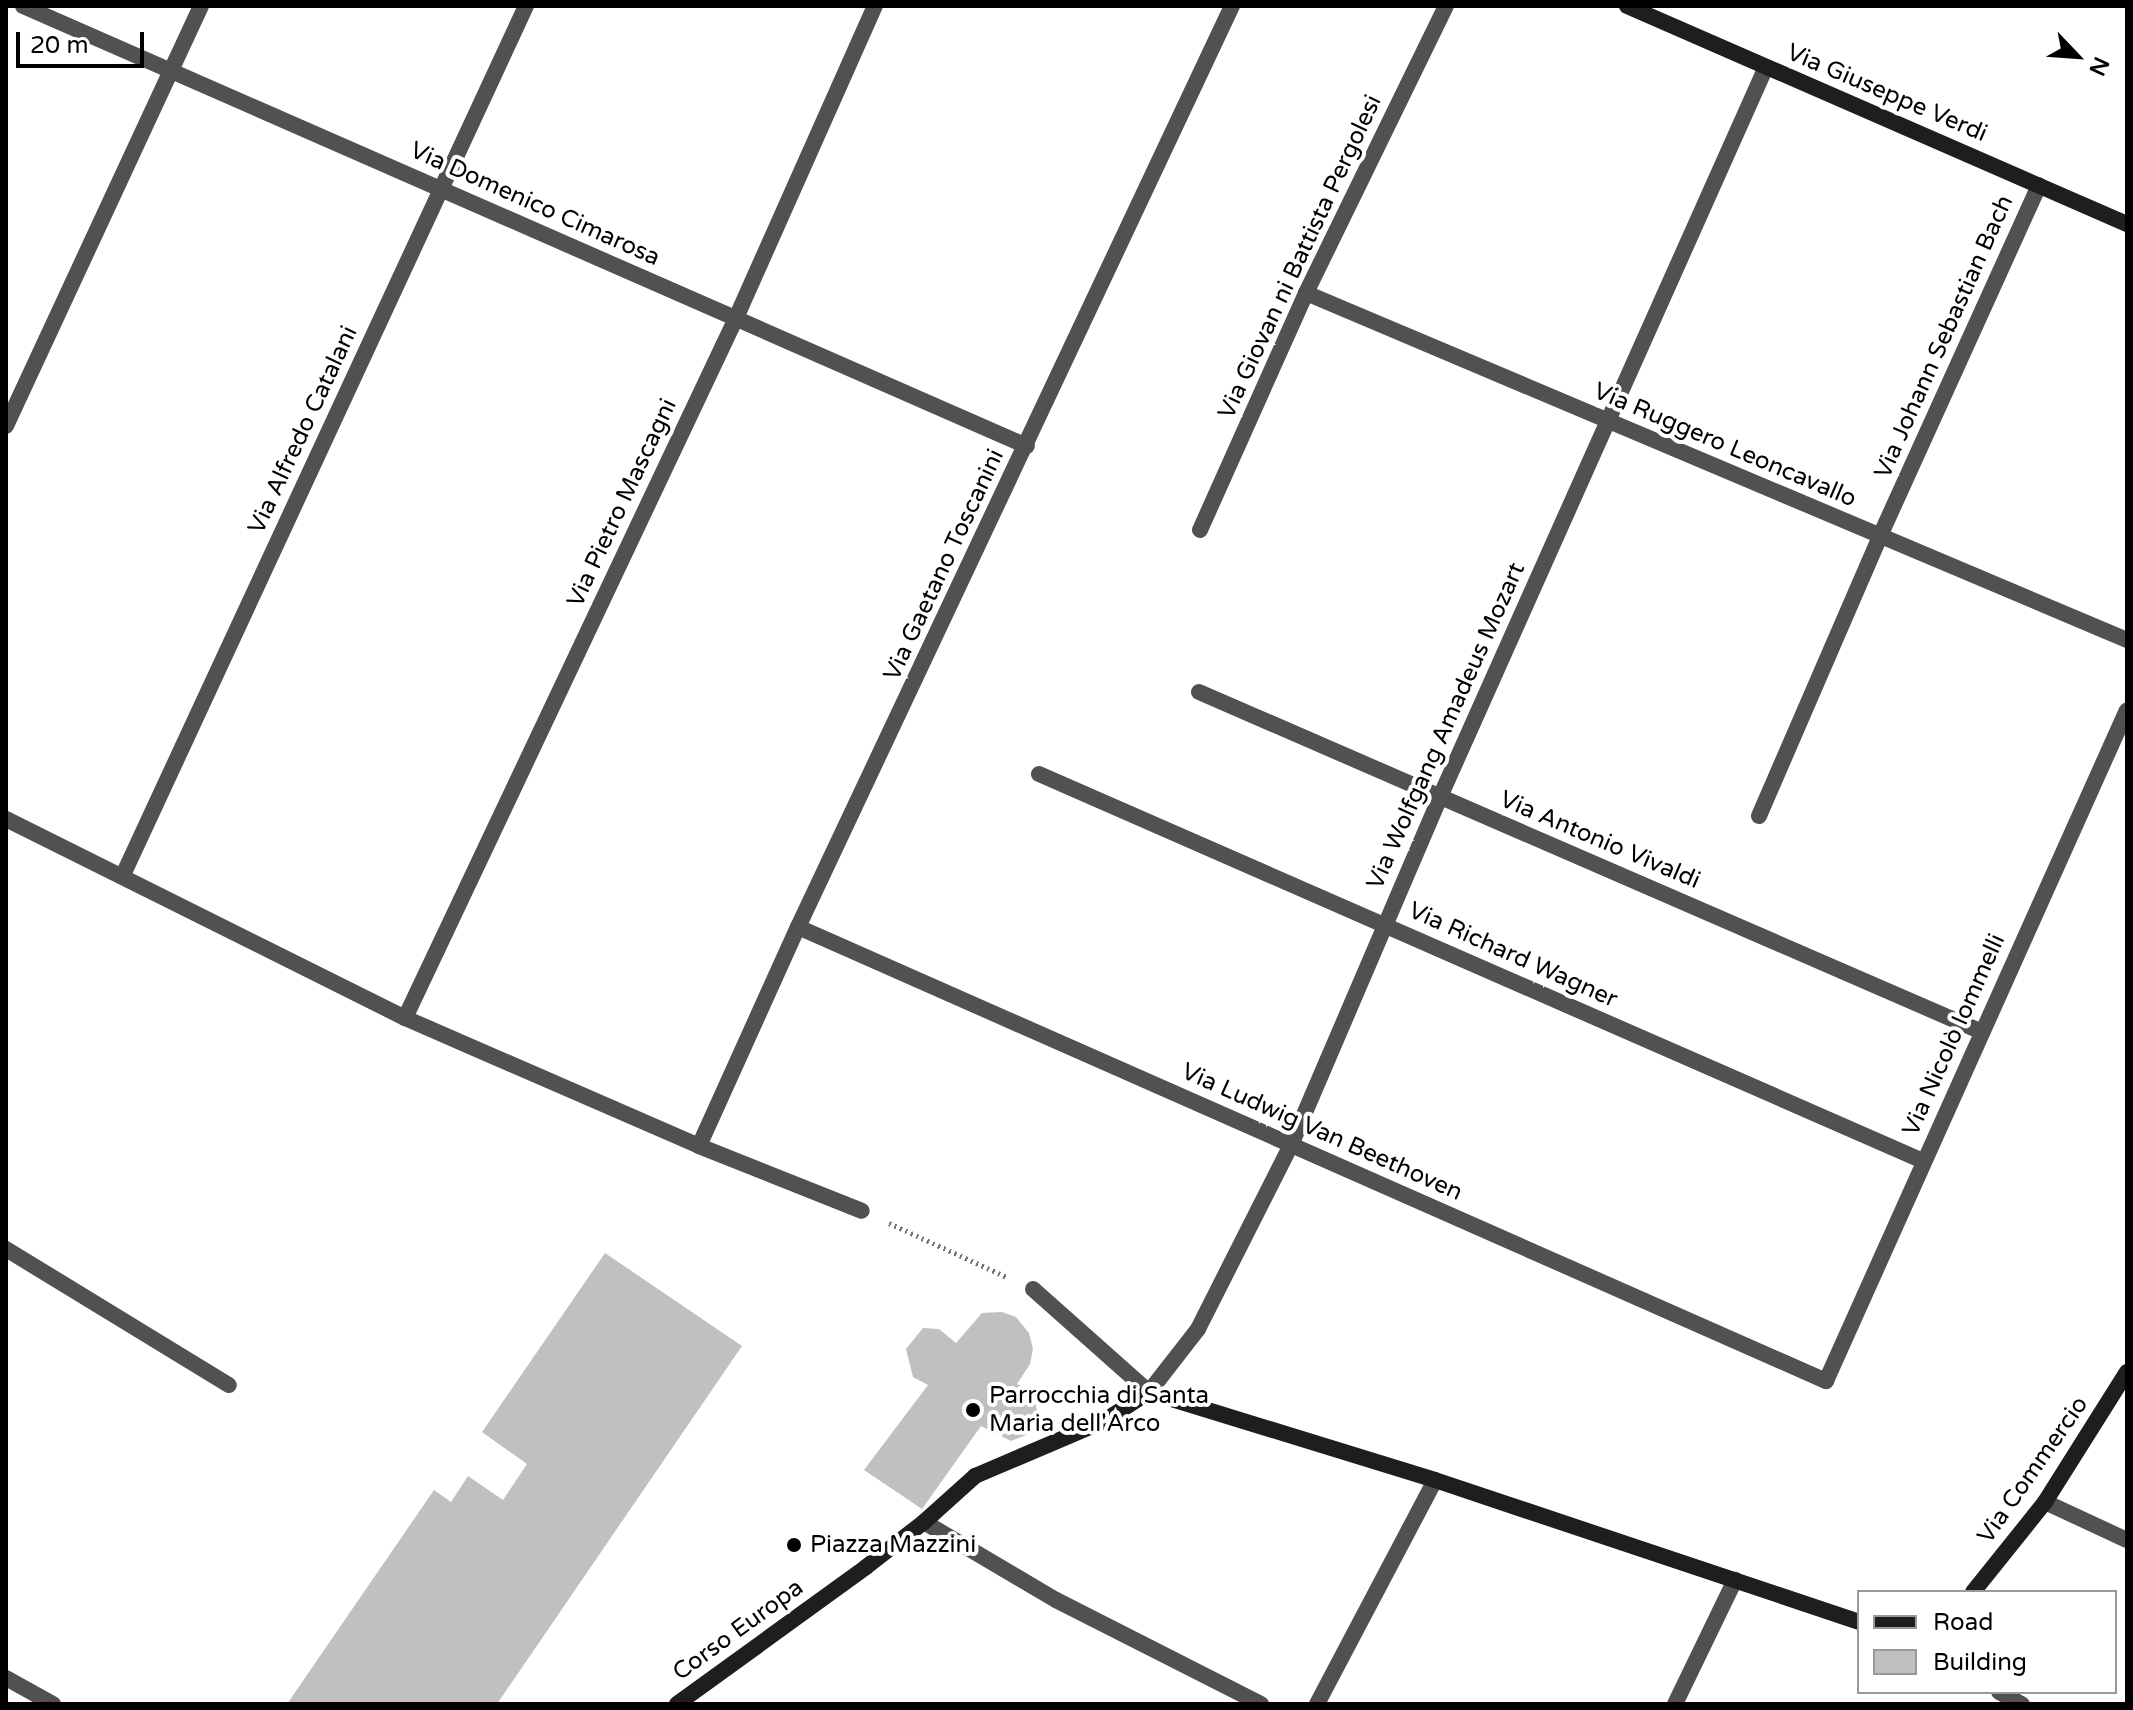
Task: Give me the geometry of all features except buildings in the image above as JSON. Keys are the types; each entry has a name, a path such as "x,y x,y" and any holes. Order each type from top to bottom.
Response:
{"street":[{"name":"Via Domenico Cimarosa","path":"23,6 1027,446"},
{"path":"6,426 201,6"},
{"name":"Via Alfredo Catalani","path":"123,875 526,6"},
{"name":"Via Pietro Mascagni","path":"405,1018 736,318 875,6"},
{"name":"Via Gaetano Toscanini","path":"699,1146 798,927 1232,6"},
{"name":"Via Giovan ni Battista Pergolesi","path":"1200,530 1306,293 1446,6"},
{"name":"Via Giuseppe Verdi","path":"1627,6 2127,224"},
{"name":"Via Wolfgang Amadeus Mozart","path":"1149,1392 1198,1329 1291,1145 1440,797 1766,67"},
{"name":"Via Johann Sebastian Bach","path":"1759,816 1880,536 2039,185"},
{"name":"Via Ruggero Leoncavallo","path":"1306,293 2127,640"},
{"name":"Via Antonio Vivaldi","path":"1199,692 1982,1032"},
{"name":"Via Nicolò Iommelli","path":"1826,1381 2127,710"},
{"name":"Via Richard Wagner","path":"1039,774 1923,1161"},
{"path":"6,819 405,1018 699,1146 862,1211"},
{"name":"Via Ludwig Van Beethoven","path":"798,927 1826,1381"},
{"path":"6,1249 229,1385"},
{"path":"1033,1289 1149,1392 1435,1480 1857,1621"},
{"name":"Via Commercio","path":"1975,1590 2045,1502 2127,1372"},
{"name":"Corso Europa","path":"677,1704 924,1522 975,1476 1104,1421 1149,1392"},
{"path":"1317,1704 1435,1480"},
{"path":"2045,1502 2127,1540"},
{"path":"924,1522 1056,1600 1261,1704"},
{"path":"1675,1704 1735,1580"},
{"path":"6,1678 53,1704"},
{"path":"17,1704 25,1688"}],"path":[{"path":"862,1211 1033,1289"}],"place":[{"name":"Parrocchia di Santa Maria dell'Arco","path":"973,1410"},
{"name":"Piazza Mazzini","path":"794,1545"}]}
